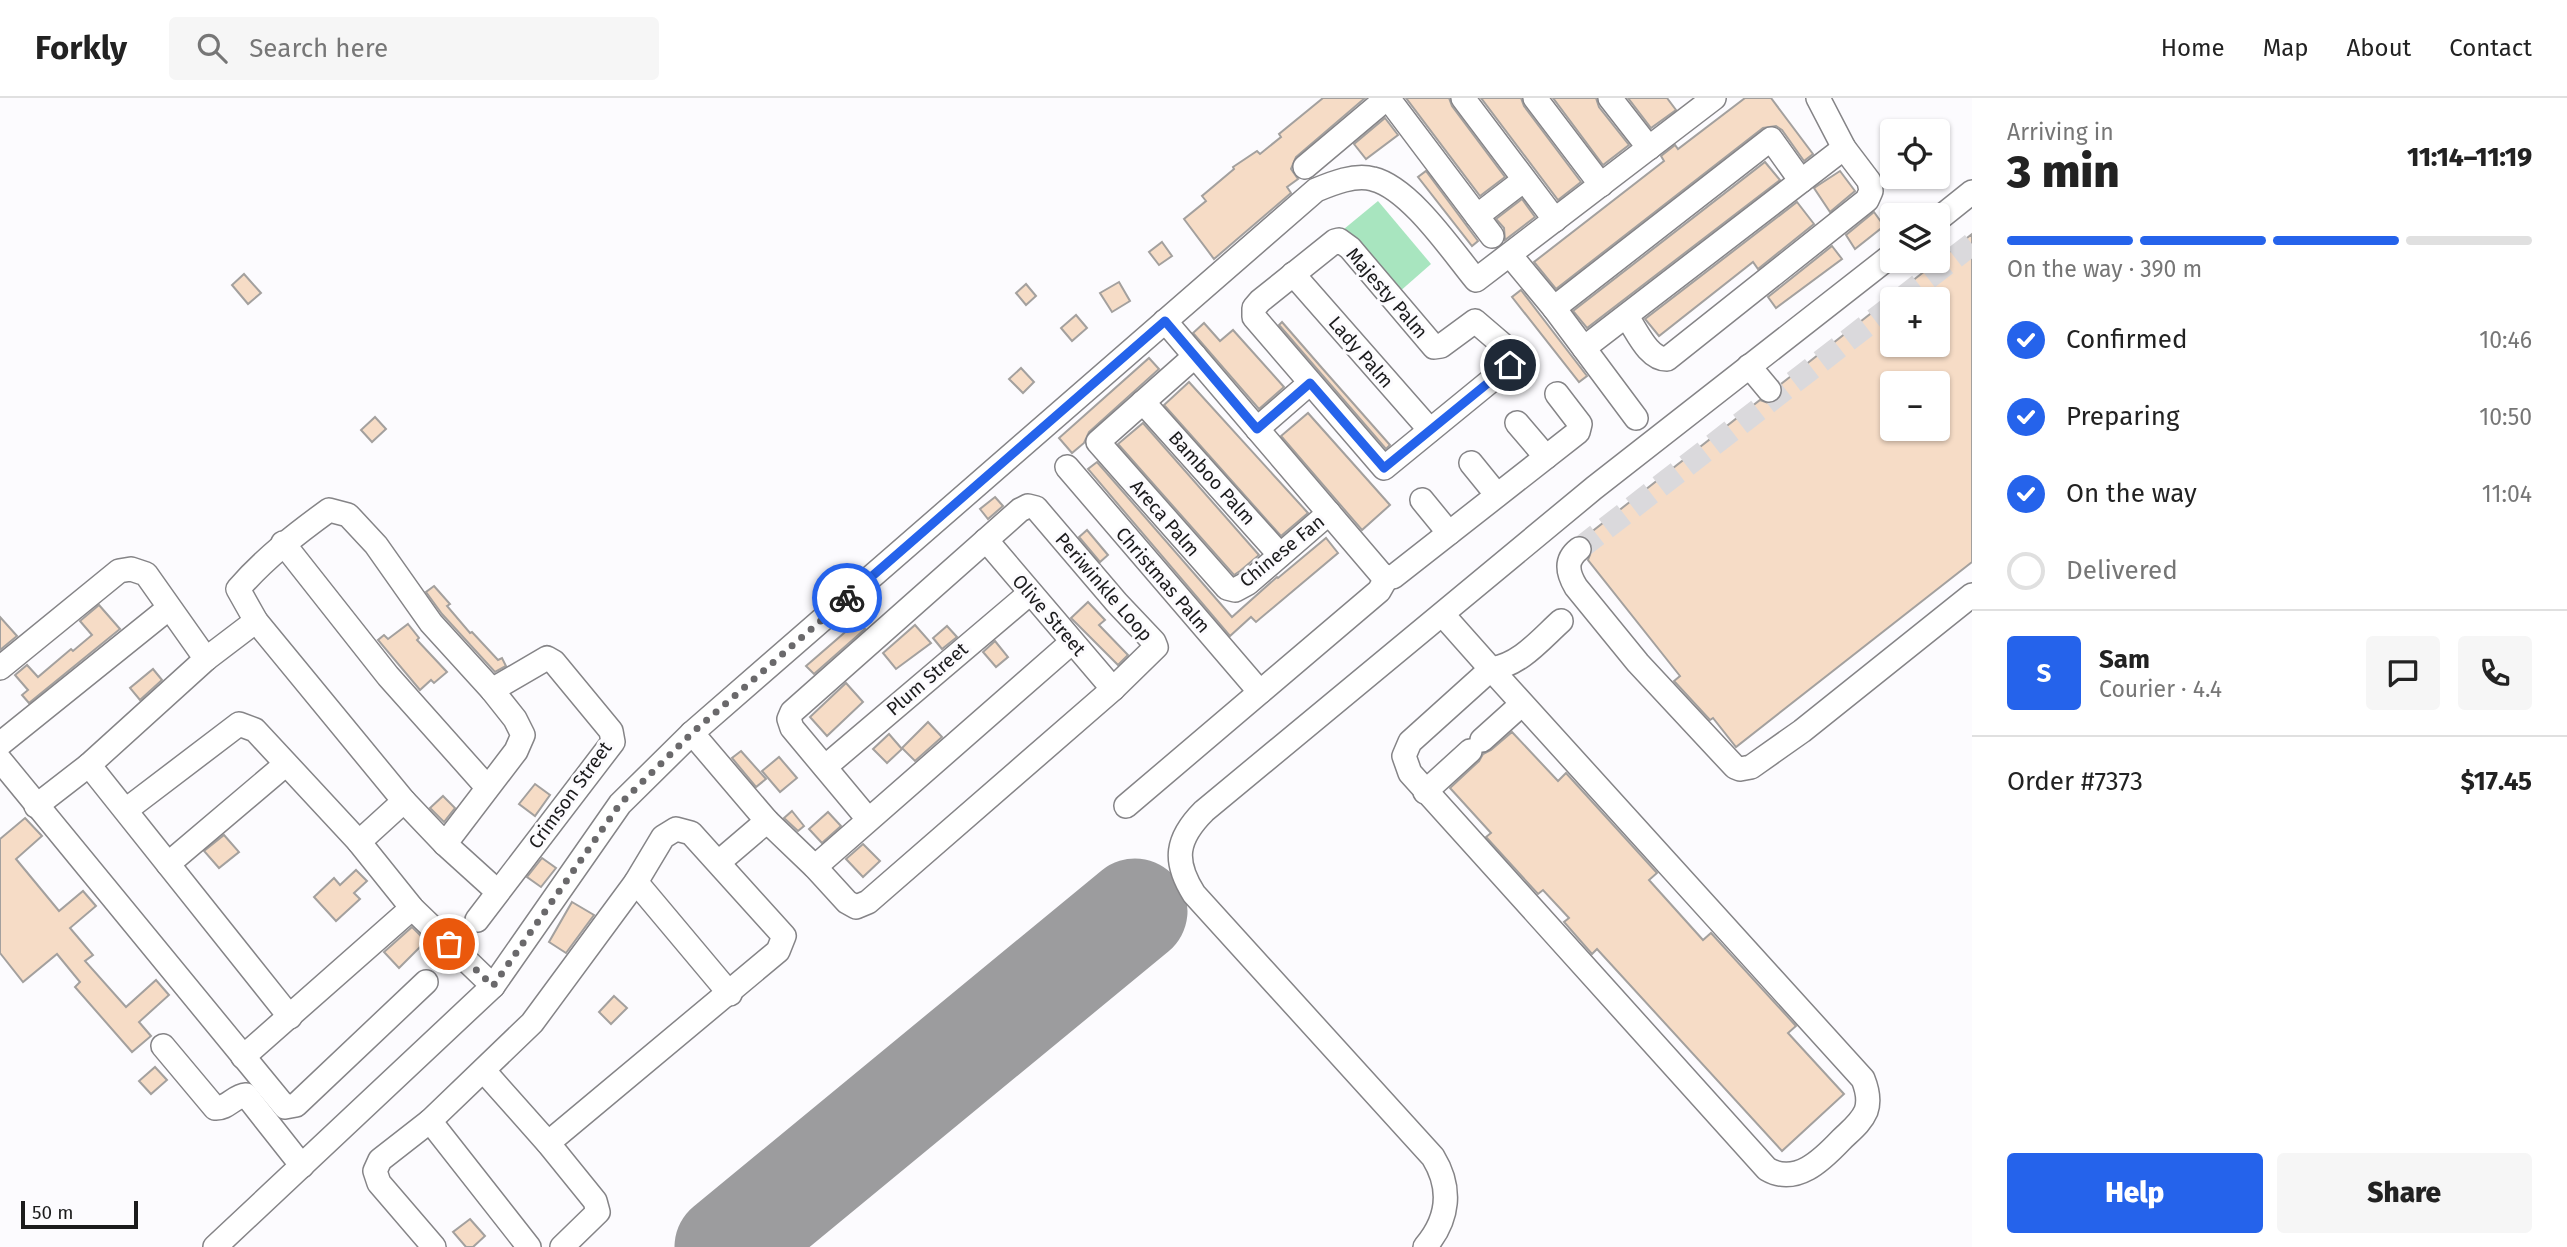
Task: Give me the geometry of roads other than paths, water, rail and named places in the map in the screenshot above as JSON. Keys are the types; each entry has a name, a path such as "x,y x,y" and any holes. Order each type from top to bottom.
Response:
{"street":[{"path":"1305,167 1387,98 1492,236"},
{"path":"1463,98 1555,220"},
{"path":"1535,98 1601,185"},
{"path":"1610,98 1649,148"},
{"path":"215,1247 493,986 620,804 692,733 1316,190 1340,180 1372,178 1402,193 1476,280 1649,148 1685,107 1714,98"},
{"path":"1627,317 1652,353 1659,359 1667,359 1867,200 1871,191 1869,181 1844,148 1818,98"},
{"path":"1554,308 1771,139 1801,181"},
{"path":"1584,348 1844,148"},
{"path":"1476,216 1524,180"},
{"path":"1950,209 1972,192"},
{"name":"Majesty Palm","path":"1293,274 1339,240 1350,248 1434,347 1441,346 1475,321 1503,345 1511,361 1510,365 1430,430"},
{"path":"1510,255 1554,308 1636,418"},
{"path":"1425,1247 1441,1224 1446,1200 1443,1176 1433,1157 1194,894 1182,873 1180,848 1187,830 1204,811 1594,488 1880,264"},
{"path":"1293,274 1260,301 1254,308 1254,317 1384,468 1430,430"},
{"name":"Lady Palm","path":"1293,274 1430,430"},
{"path":"1165,321 1384,575 1393,577 1578,432 1580,424 1557,394"},
{"path":"1143,401 1195,356"},
{"path":"1749,366 1769,390"},
{"path":"1257,429 1310,383"},
{"name":"Areca Palm","path":"1143,401 1098,442 1227,588 1235,590"},
{"name":"Bamboo Palm","path":"1143,401 1280,555"},
{"path":"1517,423 1546,457"},
{"path":"1471,463 1497,495"},
{"name":"Christmas Palm","path":"1067,467 1260,692"},
{"path":"1422,500 1449,533"},
{"name":"Periwinkle Loop","path":"816,867 847,902 856,907 868,902 1113,689 1156,647 1036,508 1028,506 1020,510 792,712 789,719 792,728 825,767"},
{"path":"445,844 516,751 523,735 515,719 492,690 430,623 376,545 348,515 329,510 283,543 238,589 256,621 404,802 445,844 498,892"},
{"name":"Chinese Fan","path":"1235,590 1248,583 1329,513"},
{"name":"Olive Street","path":"986,540 1113,689"},
{"path":"283,543 388,676 486,787"},
{"path":"1579,549 1569,562 1570,576 1576,587 1638,663 1735,767 1751,767 1802,731 1972,595"},
{"path":"0,668 120,570 131,569 146,574 206,659"},
{"path":"1126,806 1379,591 1384,575"},
{"path":"1781,744 1796,723 1972,579"},
{"name":"Plum Street","path":"825,767 1030,593"},
{"path":"0,744 169,608"},
{"path":"1443,615 1491,669 1522,704 1863,1079 1868,1102 1859,1122 1821,1160 1797,1173 1784,1175 1767,1169 1425,792 1405,765 1405,749 1409,742 1491,669 1501,668 1519,659 1562,621"},
{"path":"36,806 89,765 206,659 256,621"},
{"path":"692,733 767,821 816,867 1072,642"},
{"name":"Crimson Street","path":"477,920 613,742 611,731 554,662 547,658 492,690"},
{"path":"1425,792 1522,704"},
{"path":"126,810 239,724 255,730 359,842 412,908 493,986"},
{"path":"0,760 285,1107 296,1105 426,982"},
{"path":"168,864 286,764"},
{"path":"89,765 290,1017"},
{"path":"825,767 868,819"},
{"path":"359,842 404,802"},
{"path":"719,862 767,821"},
{"path":"434,1247 379,1183 375,1171 380,1160 430,1121 532,1024 636,882 663,837 676,828 691,833 784,936 778,951 730,994 548,1143"},
{"path":"636,882 730,994"},
{"path":"243,1057 412,908"},
{"path":"163,1046 215,1108 221,1109 246,1095 303,1166"},
{"path":"484,1071 595,1201 598,1212 562,1247"},
{"path":"430,1121 529,1247"}],"tunnel":[{"path":"1916,287 1972,244"},
{"path":"1579,549 1880,315"}]}
